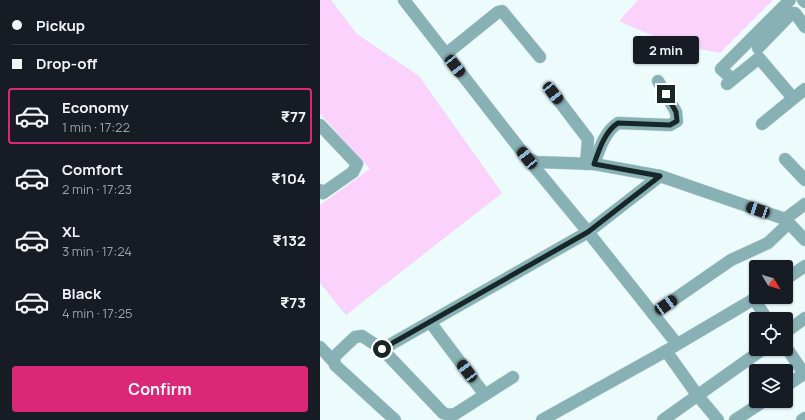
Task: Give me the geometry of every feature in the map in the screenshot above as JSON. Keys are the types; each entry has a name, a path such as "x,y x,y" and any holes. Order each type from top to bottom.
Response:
{"street":[{"path":"404,0 527,158 677,344"},
{"path":"793,98 759,58 730,82 721,69 766,32 788,7 795,13 805,26"},
{"path":"446,54 498,12 502,11 540,58"},
{"path":"758,48 766,32"},
{"path":"590,164 612,126 618,123 670,125 677,121 676,112 658,81"},
{"path":"762,124 805,89"},
{"path":"553,93 588,139 590,164"},
{"path":"320,125 357,164 353,172 321,193"},
{"path":"527,158 536,162 590,164 660,176 787,221 805,240"},
{"path":"785,159 805,180"},
{"path":"382,349 588,232 660,176"},
{"path":"653,314 731,260 768,244 787,221 805,204"},
{"path":"793,274 805,266"},
{"path":"542,420 666,351 749,302"},
{"path":"793,327 805,318"},
{"path":"430,322 485,395"},
{"path":"333,361 334,357 358,335 382,349 443,413 449,416 455,414 513,377"},
{"path":"320,347 335,365 395,420"},
{"path":"666,351 698,396 718,420"},
{"path":"663,420 753,356"},
{"path":"792,356 805,374 793,382"},
{"path":"735,420 753,408"}],"shaded area":[{"path":"320,0 331,0 357,34 419,76 502,193 346,315 320,283 320,205 370,169 320,114"},
{"path":"638,0 773,0 720,53 669,43 619,21"}],"route":[{"path":"382,349 588,232 660,176 594,164 612,126 618,123 670,125 677,121 676,112 666,94"}]}
